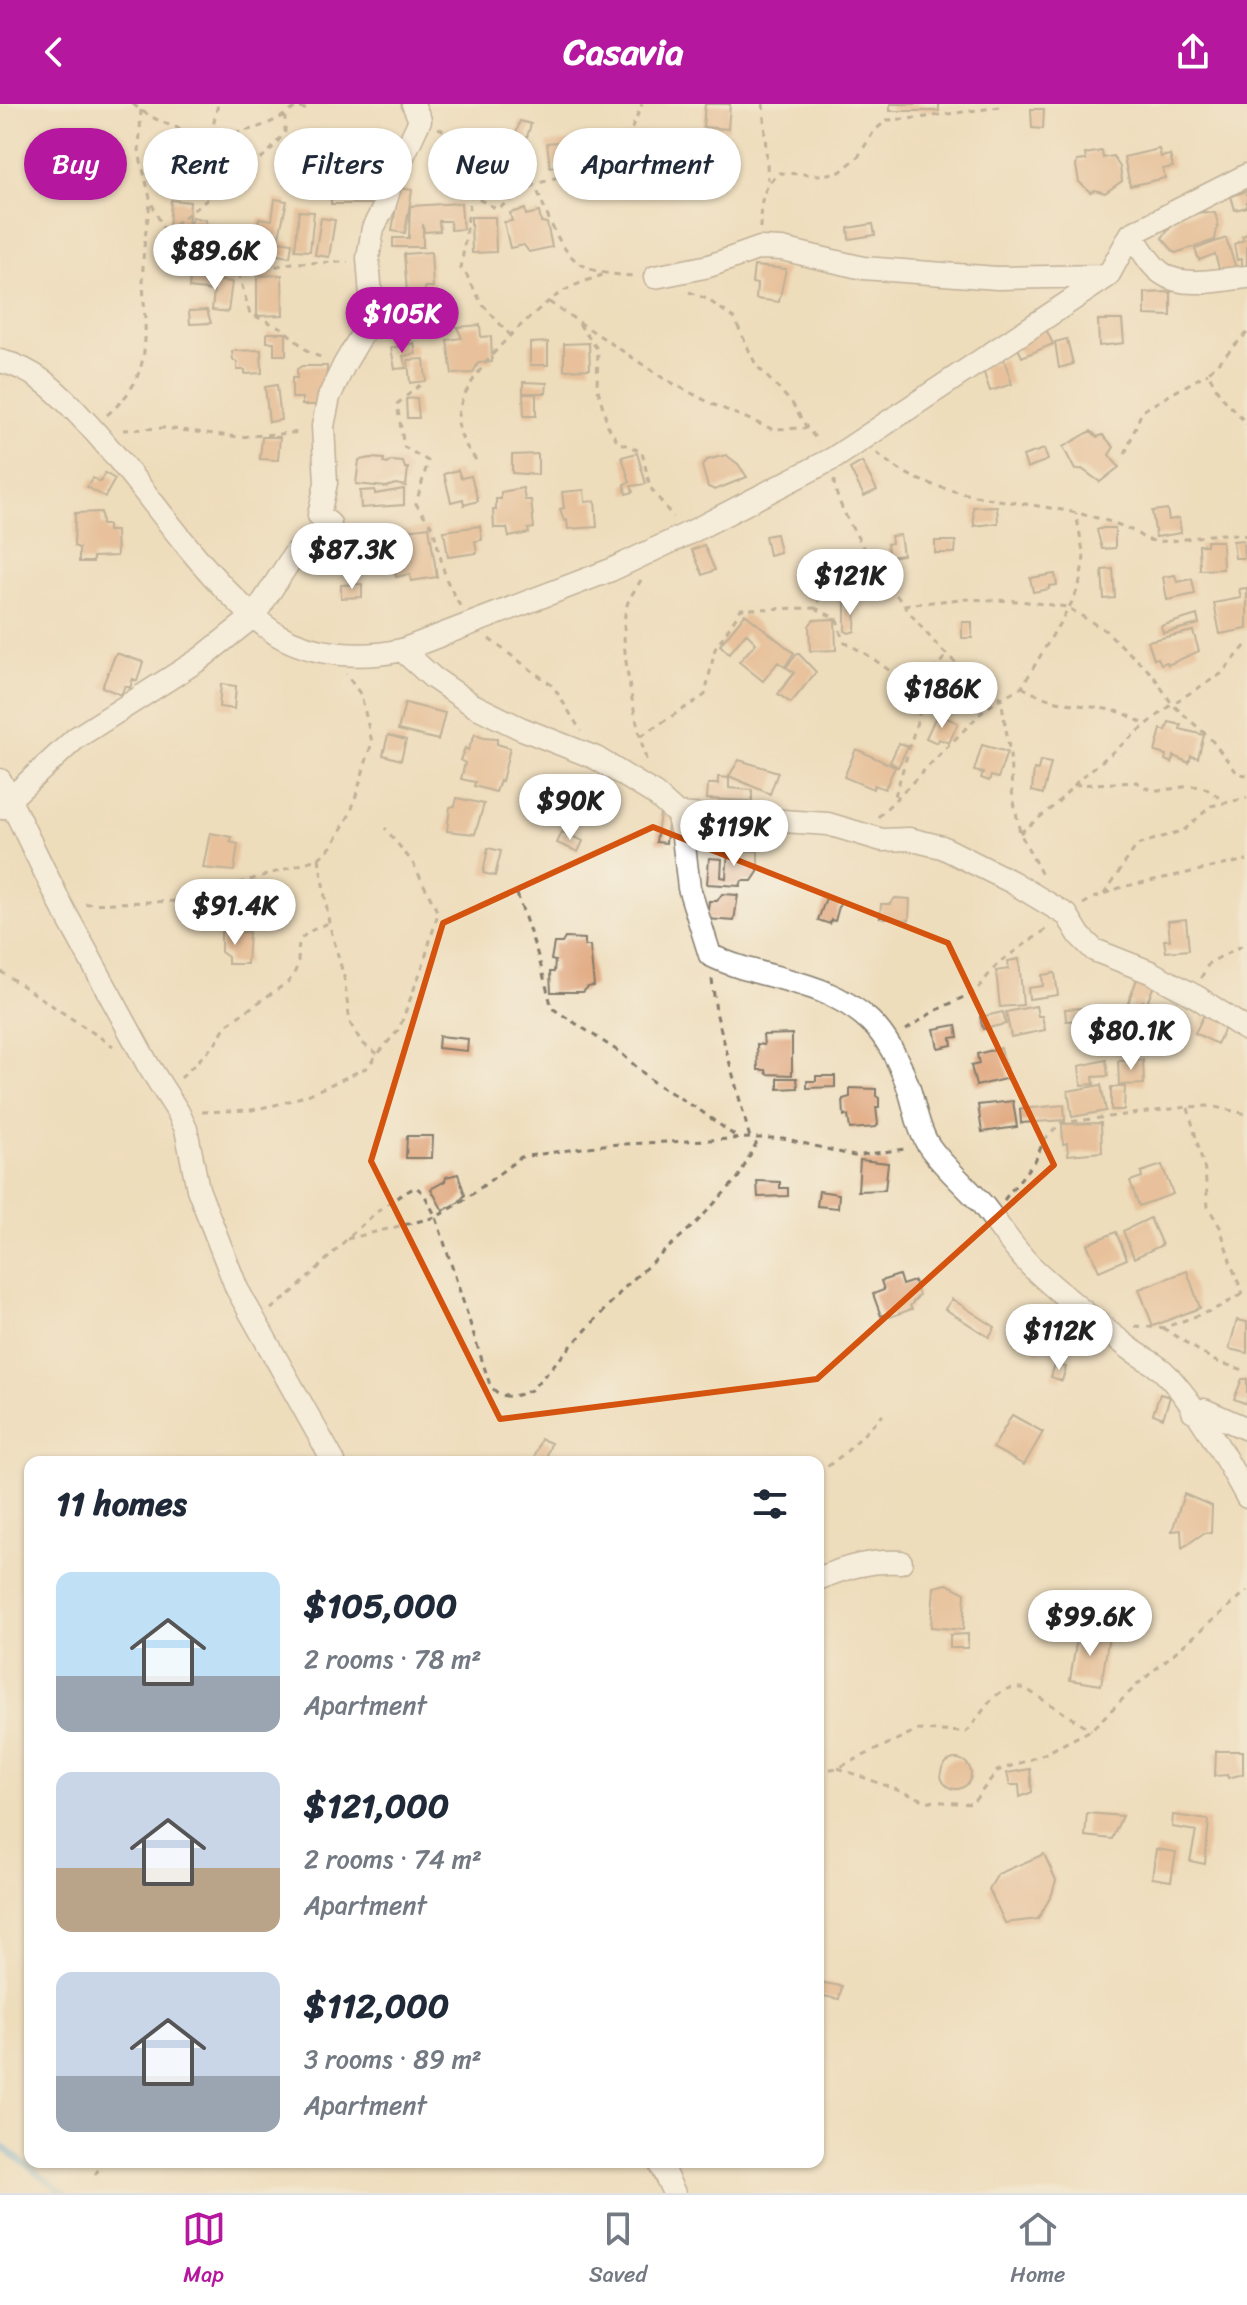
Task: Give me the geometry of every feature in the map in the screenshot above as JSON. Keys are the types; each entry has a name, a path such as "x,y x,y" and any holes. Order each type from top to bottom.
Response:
{"street":[{"path":"331,1456 237,1289 198,1189 186,1129 178,1112 148,1065 3,795 76,738 200,659 254,616 295,553 315,546 330,524 319,515 326,483 323,426 329,397 364,331 372,309 368,258 373,228 384,207 416,112"},
{"path":"0,361 22,368 51,384 93,429 211,574 254,616 279,635 314,650 374,656 402,650 611,570 834,458 1108,276 1131,234 1247,175"},
{"path":"1131,234 1160,273 1169,278 1206,281 1247,277"},
{"path":"655,277 709,266 760,248 782,249 863,268 997,278 1108,276"},
{"path":"402,650 432,677 473,705 520,728 596,758 655,794 677,814 689,888 710,955 730,965 793,980 840,1001 872,1022 891,1049 929,1146 992,1216 1012,1246 1035,1270 1131,1349 1161,1369 1178,1387 1247,1497"},
{"path":"677,814 828,824 882,840 909,839 942,847 1012,882 1067,915 1080,936 1094,950 1150,972 1241,1022"},
{"path":"1193,1411 1204,1410 1247,1429"},
{"path":"824,1577 856,1565 879,1561 901,1562"},
{"path":"662,2168 674,2193"}],"path":[{"path":"133,104 180,128"},
{"path":"213,128 218,104"},
{"path":"537,184 587,167 614,148 632,128 642,104"},
{"path":"763,104 769,182"},
{"path":"253,128 285,116 296,107 309,110"},
{"path":"760,248 762,194 779,173 821,175 840,172 858,157 874,131 887,120 1000,107"},
{"path":"141,110 139,153 151,202 165,232 183,254 237,268 250,314 282,328 310,353 344,365"},
{"path":"416,112 445,128"},
{"path":"165,232 269,152 285,132 285,116"},
{"path":"537,191 565,250 577,262 602,275 655,277 707,299 734,318 756,365 792,403 807,428 834,458 834,491 844,516 914,622 947,655 1001,698 1020,833 1047,883"},
{"path":"470,200 461,269 482,304 511,336"},
{"path":"480,200 497,209 510,200"},
{"path":"93,429 123,401 137,379 146,355 142,261 151,202"},
{"path":"264,269 292,263 345,262 368,258"},
{"path":"476,460 463,442 457,419 466,391 480,369 558,294 602,275"},
{"path":"549,302 663,378 712,404 772,429 807,428"},
{"path":"576,321 598,350 597,386 608,426 618,442 642,452 650,487 664,508 691,532"},
{"path":"1125,454 1142,411 1208,373 1247,333"},
{"path":"1208,373 1220,395 1247,424"},
{"path":"420,385 397,404 404,447 428,461 416,504 433,528 446,579 461,608 492,642 553,686 596,758"},
{"path":"93,429 164,428 239,437 303,432 323,426"},
{"path":"862,439 888,463 926,483 1076,513 1133,531 1147,540 1209,533 1247,536"},
{"path":"863,835 894,799 983,711 1022,687 1079,586 1084,557 1076,513"},
{"path":"815,608 816,603 870,555"},
{"path":"642,578 628,603 624,632 641,736 655,794"},
{"path":"904,605 960,599 1019,601 1067,607 1106,631 1134,657 1153,675 1172,704 1210,738 1238,774 1247,775"},
{"path":"641,736 705,695 715,649 741,609 815,608 837,619 843,641 920,692"},
{"path":"1020,833 1172,704 1221,674 1247,644"},
{"path":"61,905 180,901 319,858 332,846 344,829 372,742 361,695 330,651"},
{"path":"894,799 919,715 920,692 928,676 947,655"},
{"path":"1022,687 1036,696 1051,700 1119,711 1146,725"},
{"path":"1074,785 1137,782 1145,789 1165,791 1201,787 1225,802"},
{"path":"1104,894 1137,845 1184,830 1211,806 1247,798"},
{"path":"178,1112 252,1110 283,1103 366,1068 399,1029 438,913 413,863 385,828"},
{"path":"319,858 329,923 344,977 350,1023 362,1043 378,1054"},
{"path":"891,1049 908,1027 976,991 998,963 1093,898 1122,887 1247,860"},
{"path":"517,894 552,1008 621,1053 653,1082 738,1138"},
{"path":"165,1090 191,1071 215,1044 226,1025 288,982 295,973 301,938 308,930 329,923"},
{"path":"1197,997 1201,977 1209,963 1247,943"},
{"path":"710,955 716,1012 750,1138"},
{"path":"0,971 108,1043 148,1065"},
{"path":"992,1216 1036,1159 1044,1140 1061,1123 1188,1107 1210,1106 1247,1114"},
{"path":"1163,1328 1213,1310 1245,1293 1231,1264 1220,1227 1208,1207 1205,1171 1188,1107"},
{"path":"345,1239 436,1217 459,1204 521,1157 603,1145 738,1138 783,1138 854,1156 929,1146"},
{"path":"254,1320 292,1294 368,1219 414,1187 424,1194 436,1217 490,1385 497,1393 507,1397 519,1395 531,1390 629,1283 697,1222 738,1178 759,1138"},
{"path":"1095,1320 1163,1328 1215,1361 1247,1371"},
{"path":"824,1469 883,1415"},
{"path":"838,1768 927,1801 972,1804 997,1771 1040,1756 1091,1730 1149,1673 1247,1591"},
{"path":"824,1770 838,1768 917,1730 966,1732 995,1695 1014,1686 1026,1689 1091,1730"},
{"path":"95,2175 99,2168"}],"highlighted area":[{"path":"653,827 948,943 1054,1165 817,1379 500,1419 371,1161 443,923"}],"building":[{"path":"705,104 730,104 728,128 703,127"},
{"path":"890,104 939,104 939,111 890,111"},
{"path":"1031,109 1044,109 1043,129 1032,128"},
{"path":"520,121 531,124 530,128 518,128"},
{"path":"553,142 553,167 550,167 547,143"},
{"path":"1159,149 1161,157 1170,155 1173,167 1163,169 1165,178 1130,186 1124,157"},
{"path":"1102,151 1103,158 1113,156 1120,167 1122,181 1105,193 1090,192 1079,182 1077,161 1086,160 1085,154"},
{"path":"1247,191 1247,207 1235,210 1231,196"},
{"path":"171,200 190,202 188,230 169,227"},
{"path":"275,200 287,201 279,236 256,233 259,218 272,220"},
{"path":"331,200 372,200 372,204 331,204"},
{"path":"397,200 410,200 405,233 392,231"},
{"path":"461,203 463,229 451,230 450,221 439,221 440,231 424,232 423,224 423,247 393,247 393,238 409,238 410,206"},
{"path":"525,209 526,215 539,212 541,222 547,223 552,247 529,252 524,245 510,248 504,222 512,221 510,213"},
{"path":"299,211 314,212 310,251 295,250"},
{"path":"1215,213 1218,223 1215,240 1175,253 1162,238 1180,215"},
{"path":"192,217 206,220 203,245 188,243"},
{"path":"471,217 495,217 496,252 472,253"},
{"path":"321,218 335,220 329,257 315,255"},
{"path":"873,224 875,235 849,239 848,228"},
{"path":"1247,234 1247,268 1242,269 1242,259 1237,260 1234,244 1244,240 1242,236"},
{"path":"254,237 292,243 290,257 252,251"},
{"path":"1226,238 1237,271 1221,276 1215,254 1199,260 1195,249"},
{"path":"431,252 433,287 425,287 425,292 407,293 404,254"},
{"path":"754,266 786,269 779,302 756,299 757,284 752,283"},
{"path":"282,275 283,315 257,316 257,276"},
{"path":"190,278 232,282 228,312 212,310 214,291 189,288"},
{"path":"1171,292 1171,316 1145,315 1145,293"},
{"path":"207,310 211,323 190,324 189,311"},
{"path":"1098,320 1122,320 1124,343 1099,346"},
{"path":"480,325 481,337 491,336 492,362 478,363 473,373 452,374 447,340 462,338 457,327"},
{"path":"1046,329 1053,344 1022,357 1015,342"},
{"path":"267,333 286,333 286,355 274,355 274,342 267,342"},
{"path":"1067,339 1073,364 1059,368 1055,342"},
{"path":"548,342 548,365 530,365 530,343"},
{"path":"414,343 416,354 403,356 406,368 395,369 391,348"},
{"path":"589,343 590,369 564,370 564,344"},
{"path":"261,350 262,373 245,374 245,370 237,370 232,351"},
{"path":"424,359 426,381 410,383 408,360"},
{"path":"1004,359 1012,384 990,391 982,367"},
{"path":"302,366 327,366 326,393 321,405 302,405 302,398 292,398 292,378 297,378 297,369"},
{"path":"523,382 547,383 546,393 523,393"},
{"path":"277,385 281,420 269,422 265,387"},
{"path":"523,394 536,394 536,416 524,416"},
{"path":"417,398 419,418 407,418 406,399"},
{"path":"1091,431 1097,437 1103,435 1114,447 1109,455 1119,467 1100,482 1082,469 1075,470 1063,447"},
{"path":"262,437 280,437 278,460 260,459"},
{"path":"1044,449 1048,460 1027,468 1023,456"},
{"path":"637,453 646,484 631,486 633,492 626,494 624,484 630,482 622,457"},
{"path":"538,454 538,475 512,473 512,455"},
{"path":"726,455 738,464 747,477 715,490 708,487 702,466 707,460"},
{"path":"384,459 383,463 388,464 390,461 403,462 408,468 406,486 356,484 359,460"},
{"path":"862,462 877,490 864,496 850,469"},
{"path":"458,470 461,478 471,476 478,501 464,505 463,499 451,502 444,474"},
{"path":"105,473 115,479 105,497 87,487 93,478 100,482"},
{"path":"523,488 525,500 531,500 534,528 528,529 529,533 509,537 507,528 494,528 496,499 501,499 501,492"},
{"path":"404,489 404,505 361,508 360,491 375,490 375,494"},
{"path":"584,490 585,502 595,501 597,527 568,529 567,520 564,521 560,509 564,508 562,492"},
{"path":"997,506 998,523 974,526 973,507"},
{"path":"1167,509 1169,520 1179,518 1181,533 1156,537 1152,511"},
{"path":"101,512 102,525 108,525 108,531 116,531 117,556 93,557 93,562 79,562 79,548 74,546 75,513"},
{"path":"480,526 482,540 475,541 477,553 448,557 444,531"},
{"path":"429,527 437,577 411,581 410,574 396,577 389,532"},
{"path":"1115,528 1115,548 1102,549 1097,530"},
{"path":"776,534 780,552 769,555 765,536"},
{"path":"900,535 903,555 889,557 887,544 892,543 891,536"},
{"path":"1243,540 1244,558 1235,558 1233,541"},
{"path":"935,541 956,541 955,553 935,553"},
{"path":"1207,541 1222,541 1223,569 1200,570 1199,545 1207,545"},
{"path":"704,545 715,570 703,575 692,550"},
{"path":"1113,569 1115,598 1104,599 1102,570"},
{"path":"1055,574 1057,585 1033,592 1030,578"},
{"path":"1175,575 1177,582 1192,579 1195,594 1167,600 1163,577"},
{"path":"362,584 362,597 341,598 341,585"},
{"path":"1247,588 1247,629 1220,634 1214,603 1241,598 1239,589"},
{"path":"845,603 856,603 855,631 849,633 845,631"},
{"path":"745,614 794,653 785,667 778,662 763,681 739,662 756,643 746,633 729,654 720,645"},
{"path":"1197,615 1199,624 1163,633 1161,626"},
{"path":"835,619 836,650 810,651 809,626 813,620"},
{"path":"962,622 972,622 972,638 962,638"},
{"path":"1193,631 1199,651 1168,665 1167,662 1161,664 1158,658 1154,659 1148,641"},
{"path":"116,653 143,662 137,681 133,679 130,688 125,686 121,695 102,687"},
{"path":"798,653 816,672 791,703 778,694 794,673 786,667"},
{"path":"221,684 236,686 234,709 219,707"},
{"path":"405,703 445,713 438,740 398,730"},
{"path":"937,714 958,723 949,743 939,739 937,743 926,738"},
{"path":"1169,722 1181,725 1180,729 1204,735 1198,758 1191,756 1189,763 1174,756 1172,763 1165,760 1166,755 1155,752 1161,729 1166,731"},
{"path":"475,734 497,739 497,744 510,748 496,792 461,779 465,763 460,760"},
{"path":"388,735 406,740 401,760 383,755"},
{"path":"899,743 908,746 898,767 890,762"},
{"path":"982,745 1007,752 998,778 991,776 989,781 981,778 983,773 974,771"},
{"path":"856,749 895,767 885,789 874,785 873,789 844,777"},
{"path":"739,760 778,772 770,794 729,776"},
{"path":"1040,761 1051,763 1043,794 1032,791 1034,769 1038,770"},
{"path":"718,777 729,778 729,788 752,790 752,801 707,799 708,784 718,784"},
{"path":"457,798 484,804 475,834 447,831 450,807 455,806"},
{"path":"660,814 669,814 666,843 656,842"},
{"path":"709,828 745,830 744,847 720,845 720,851 708,850"},
{"path":"562,832 583,841 578,852 557,843"},
{"path":"210,833 232,837 230,842 238,844 234,871 203,868"},
{"path":"488,848 501,851 495,876 483,873"},
{"path":"728,850 758,851 758,872 752,881 742,881 740,886 707,884 709,858 722,859 721,877 726,878"},
{"path":"722,894 738,895 734,921 707,919 709,901 717,901"},
{"path":"244,895 245,920 199,922 198,896"},
{"path":"826,898 840,903 835,921 831,920 830,924 818,920"},
{"path":"895,898 910,899 909,920 880,917 881,904 890,904"},
{"path":"1186,919 1189,950 1166,952 1164,940 1170,940 1168,921"},
{"path":"221,932 249,932 247,964 228,964 228,957 221,952"},
{"path":"565,938 585,939 585,946 590,946 594,986 583,992 551,992 554,943 562,943"},
{"path":"1019,959 1023,1005 1000,1007 996,971 1009,969 1008,961"},
{"path":"1055,973 1058,995 1029,999 1028,988 1043,986 1042,975"},
{"path":"1137,979 1154,985 1147,1003 1143,1001 1139,1011 1149,1013 1148,1021 1137,1018 1138,1012 1131,1009 1133,1004 1128,1003"},
{"path":"1036,1006 1045,1030 1011,1037 1006,1012"},
{"path":"1083,1008 1084,1020 1066,1021 1065,1009"},
{"path":"1206,1011 1228,1022 1217,1044 1195,1033"},
{"path":"1003,1012 1006,1024 983,1029 980,1017"},
{"path":"956,1025 958,1037 951,1038 952,1045 938,1048 934,1029"},
{"path":"792,1034 792,1075 767,1074 766,1070 758,1070 757,1044 764,1045 763,1035"},
{"path":"439,1036 468,1039 467,1051 438,1048"},
{"path":"1001,1048 1009,1078 976,1086 971,1066 979,1064 977,1054"},
{"path":"1106,1060 1108,1076 1093,1077 1094,1084 1081,1085 1079,1066"},
{"path":"1143,1060 1144,1084 1119,1085 1118,1061"},
{"path":"816,1076 835,1076 835,1087 807,1088 807,1081 816,1081"},
{"path":"778,1078 797,1078 798,1088 778,1089"},
{"path":"1101,1085 1106,1111 1072,1117 1068,1091"},
{"path":"1111,1087 1125,1087 1124,1110 1111,1110"},
{"path":"850,1088 876,1089 879,1107 876,1107 876,1127 850,1129 848,1116 844,1116 843,1099 850,1097"},
{"path":"1013,1101 1017,1127 982,1132 978,1105"},
{"path":"1064,1105 1065,1120 1021,1123 1020,1109"},
{"path":"1101,1123 1102,1152 1068,1155 1067,1143 1063,1144 1062,1124"},
{"path":"407,1136 433,1136 432,1158 406,1158"},
{"path":"860,1160 888,1163 885,1190 858,1191"},
{"path":"1162,1165 1173,1194 1139,1206 1130,1181 1142,1177 1141,1172"},
{"path":"458,1174 465,1195 443,1211 431,1189 445,1181 446,1177"},
{"path":"757,1181 780,1182 780,1188 788,1188 788,1196 758,1197"},
{"path":"819,1191 839,1194 838,1208 817,1206"},
{"path":"1150,1218 1162,1245 1134,1258 1123,1231"},
{"path":"1116,1232 1127,1259 1099,1271 1087,1244"},
{"path":"1187,1271 1200,1308 1153,1326 1139,1289"},
{"path":"899,1275 902,1285 914,1281 919,1295 910,1306 912,1309 890,1317 889,1313 881,1316 873,1294 884,1290 881,1281"},
{"path":"952,1299 995,1327 989,1337 945,1309"},
{"path":"1038,1316 1057,1331 1038,1353 1019,1338"},
{"path":"1237,1320 1247,1322 1247,1353 1229,1349"},
{"path":"1055,1364 1066,1367 1062,1381 1051,1377"},
{"path":"1242,1379 1247,1379 1247,1404 1234,1399"},
{"path":"1160,1394 1170,1397 1163,1418 1153,1414"},
{"path":"1012,1415 1043,1432 1024,1465 993,1448"},
{"path":"541,1439 551,1443 547,1456 535,1456"},
{"path":"1184,1494 1212,1506 1211,1533 1204,1533 1182,1548 1181,1530 1172,1531"},
{"path":"947,1584 965,1593 963,1630 931,1627 934,1587"},
{"path":"1078,1631 1109,1636 1101,1685 1070,1680"},
{"path":"968,1634 968,1648 950,1648 950,1635"},
{"path":"1216,1751 1243,1751 1243,1774 1228,1778 1227,1775 1215,1776"},
{"path":"956,1759 967,1763 971,1774 967,1785 956,1789 945,1785 941,1774 945,1763"},
{"path":"1030,1769 1032,1792 1020,1797 1019,1785 1010,1785 1007,1773"},
{"path":"1087,1813 1122,1816 1112,1839 1085,1836"},
{"path":"1173,1815 1209,1820 1205,1864 1190,1861 1196,1831 1172,1827"},
{"path":"1156,1849 1176,1852 1171,1881 1152,1878"},
{"path":"1044,1854 1056,1880 1038,1919 1005,1923 989,1889 998,1874"},
{"path":"824,1983 842,1986 839,1999 824,1996"}],"waterway":[{"path":"0,2145 24,2163"},
{"path":"31,2168 64,2193"}]}
